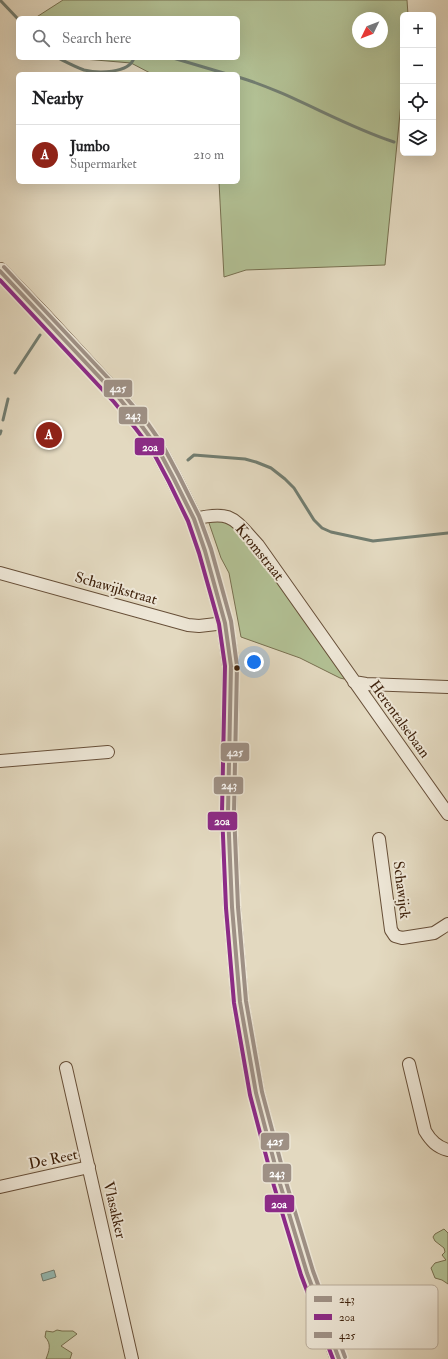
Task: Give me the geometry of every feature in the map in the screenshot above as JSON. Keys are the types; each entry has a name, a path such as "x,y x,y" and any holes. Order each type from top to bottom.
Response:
{"main road":[{"path":"0,271 119,398 141,425 157,447 171,472 194,519 205,551 225,623 231,666 228,812 232,907 240,1002 256,1093 280,1184 312,1285"},
{"path":"335,1349 339,1359"}],"street":[{"name":"Kromstraat","path":"194,519 212,515 226,516 236,521 265,554 354,682"},
{"name":"Schawijkstraat","path":"0,573 188,625 199,626 225,623"},
{"path":"354,682 366,684 448,687"},
{"name":"Herentalsebaan","path":"354,682 448,814"},
{"path":"0,761 108,752"},
{"name":"Schawijck","path":"379,839 390,930 395,936 402,938 434,933 448,924"},
{"path":"409,1064 425,1131 431,1140 438,1146 448,1150"},
{"name":"Vlasakker","path":"66,1068 132,1359"},
{"name":"De Reet","path":"0,1187 89,1167"}],"green space":[{"path":"63,0 407,0 408,12 400,12 400,113 385,265 246,270 224,277 219,184 240,184 240,72 148,72 131,63 96,60 240,60 240,16 38,16"},
{"path":"211,521 220,521 232,525 256,551 346,678 340,678 300,658 241,637 229,573 221,558 209,523"},
{"path":"444,1229 448,1233 448,1284 435,1278 431,1268 435,1263 446,1260 442,1255 445,1252 444,1248 435,1241 433,1237 435,1234"},
{"path":"57,1330 73,1331 77,1334 61,1346 72,1353 70,1359 46,1359 49,1342 45,1337 46,1331 53,1332"}],"water":[{"path":"54,1270 56,1277 43,1281 41,1274"}],"waterway":[{"path":"0,0 16,17"},
{"path":"62,60 84,70 97,72"},
{"path":"104,72 119,70 126,67 133,60"},
{"path":"180,60 220,72"},
{"path":"97,72 104,72"},
{"path":"240,78 278,92 355,127 394,142"},
{"path":"15,373 40,335"},
{"path":"3,420 8,399"},
{"path":"188,460 194,455 245,459 271,468 294,488 314,520 322,528 331,532 373,541 448,533"}],"transit line":[{"name":"425","path":"4,267 123,394 146,421 162,444 179,476 199,516 211,549 231,621 237,666 234,812 238,907 246,1001 262,1092 286,1182 318,1285"},
{"name":"243","path":"0,271 119,398 141,425 157,447 174,479 194,519 205,551 225,623 231,666 228,812 232,907 240,1002 256,1093 280,1184 311,1285"},
{"name":"20a","path":"0,280 114,402 152,450 188,521 199,553 219,624 225,666 222,812 226,908 234,1003 250,1095 274,1186 306,1288"},
{"name":"20a","path":"329,1349 333,1359"},
{"name":"243","path":"335,1349 339,1359"},
{"name":"425","path":"342,1349 345,1357"}],"place":[{"name":"Jumbo","path":"49,435"}]}
